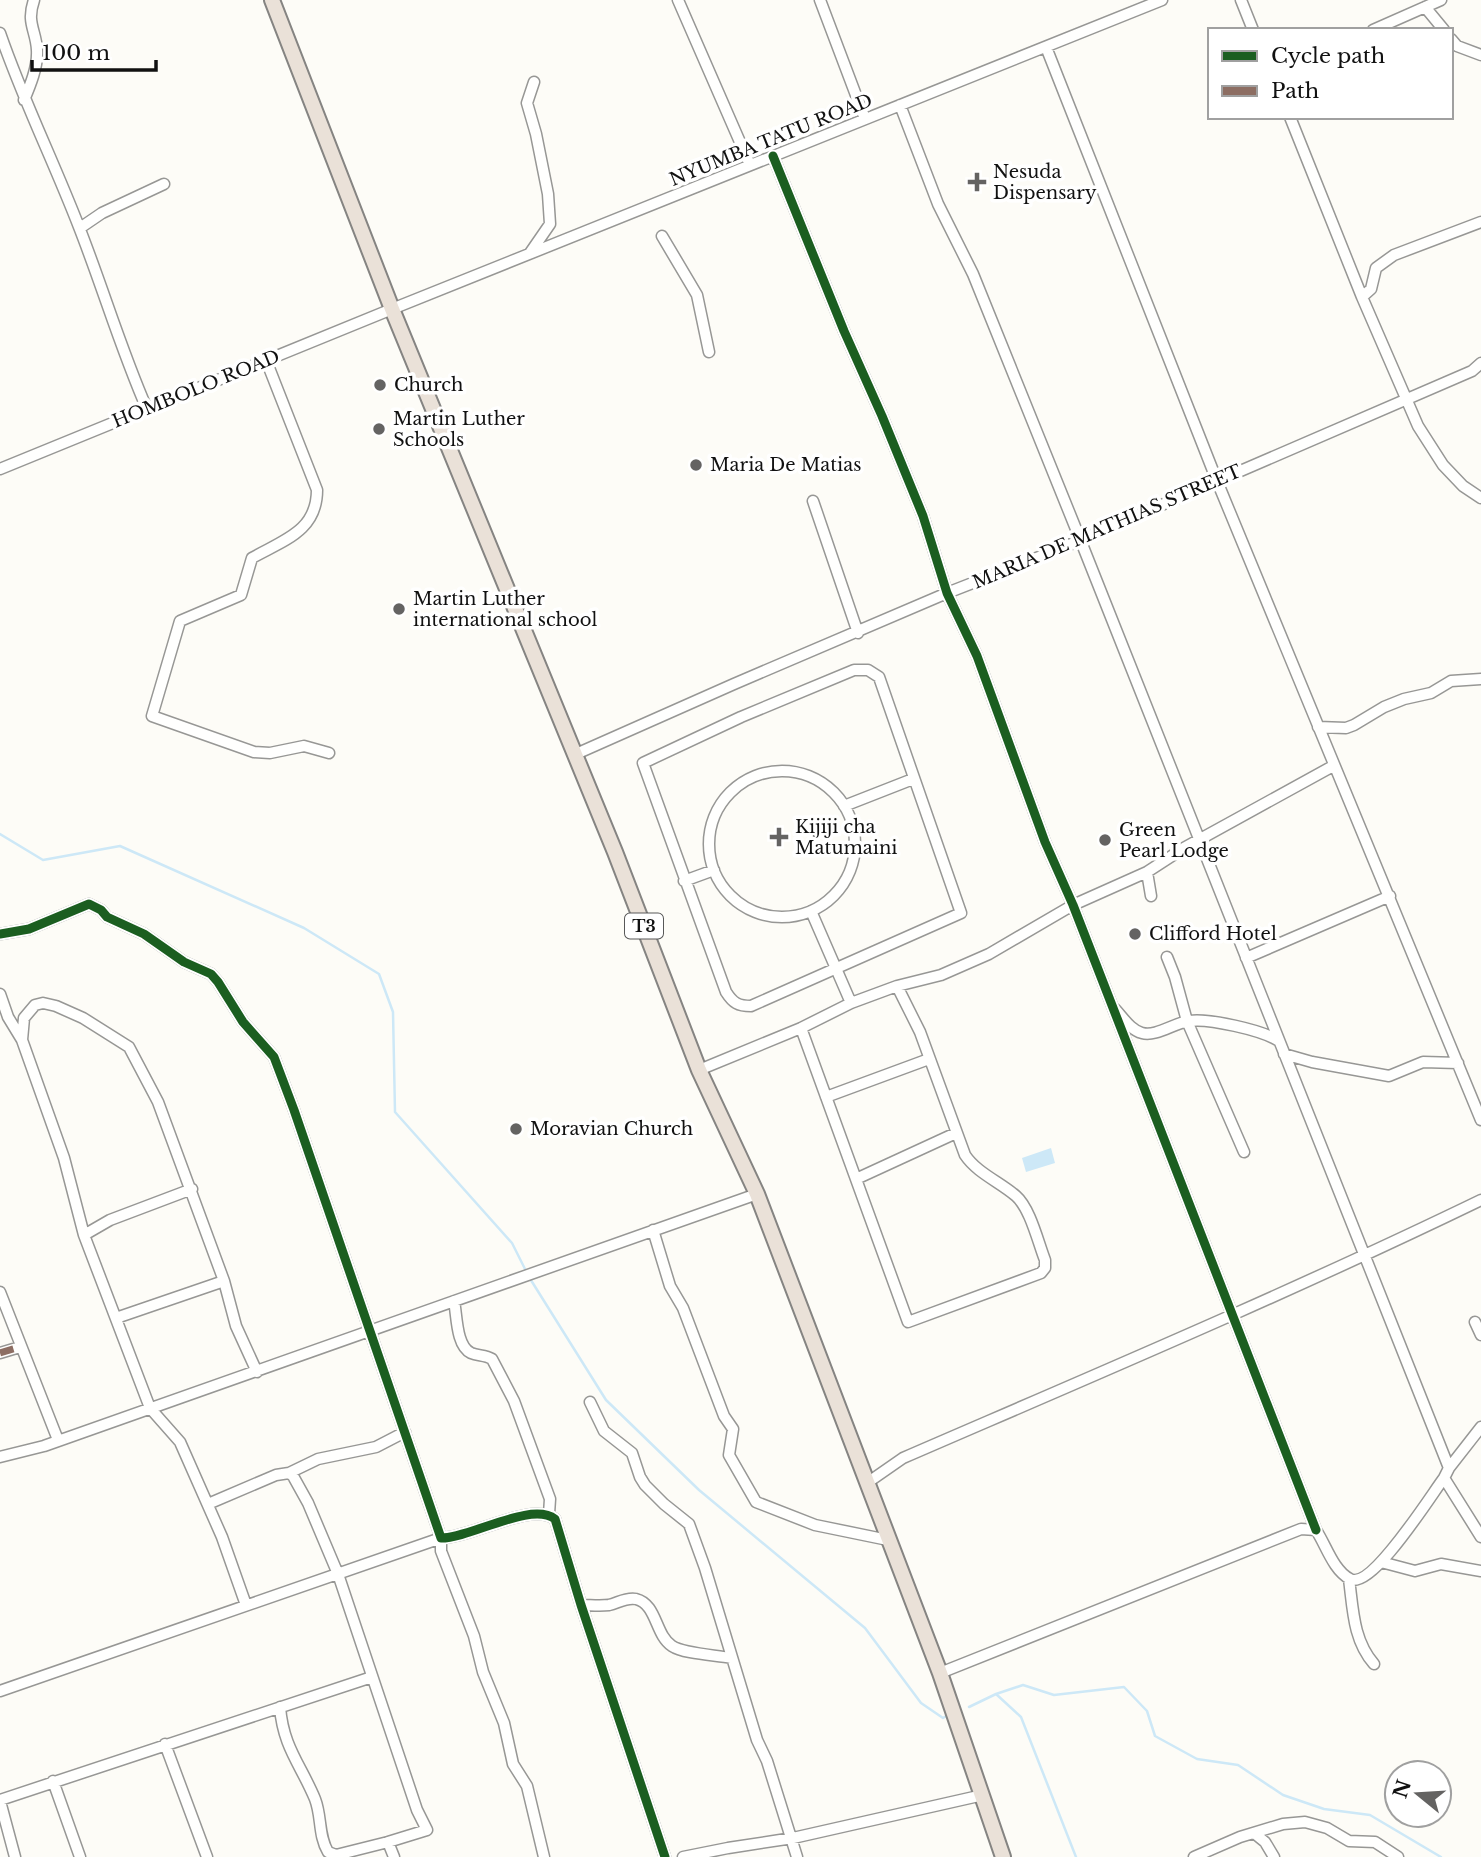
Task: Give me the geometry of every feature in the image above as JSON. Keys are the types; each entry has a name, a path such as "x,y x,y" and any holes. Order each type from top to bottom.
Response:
{"highway":[{"name":"T3","path":"272,0 392,309 576,754 699,1070 757,1194 940,1673 1003,1857"}],"street":[{"path":"24,100 32,80 37,51 30,13 34,0"},
{"path":"678,0 750,165"},
{"path":"820,0 865,119"},
{"name":"NYUMBA TATU ROAD","path":"392,309 1162,0"},
{"path":"1241,0 1252,28"},
{"path":"1378,28 1441,0"},
{"path":"1425,8 1442,28"},
{"path":"0,33 24,100 80,228 131,373 148,409"},
{"path":"1453,41 1457,46 1481,55"},
{"path":"1046,47 1217,481 1481,1120"},
{"path":"530,253 550,224 548,194 527,103 534,82"},
{"path":"900,105 938,204 965,255 1201,839 1365,1257 1446,1473 1481,1537"},
{"path":"1291,119 1362,297 1418,426 1443,465 1463,486 1481,498"},
{"path":"773,156 923,516 947,593 977,656 1045,842 1073,905 1316,1530 1335,1566 1349,1579 1364,1579 1381,1562 1481,1427"},
{"path":"80,228 102,213 164,184"},
{"path":"1362,297 1371,289 1376,268 1394,255 1481,222"},
{"path":"662,236 697,295 709,352"},
{"name":"HOMBOLO ROAD","path":"0,469 392,309"},
{"path":"266,360 317,490 317,504 303,530 252,558 241,595 180,621 152,716 254,752 270,753 304,746 329,753"},
{"name":"MARIA DE MATHIAS STREET","path":"576,754 705,696 947,593 1062,548 1472,372 1481,363"},
{"path":"813,501 858,632"},
{"path":"854,670 868,670 879,677 961,913 751,1006 741,1006 732,1002 726,992 684,881 643,764 741,717 854,670"},
{"path":"1318,727 1346,728 1384,707 1431,693 1451,681 1481,680"},
{"path":"699,1070 801,1028 851,1003 897,986 941,975 989,954 1073,905 1147,872 1333,766"},
{"path":"798,772 816,779 832,790 844,806 853,829 854,854 846,877 831,897 811,911 795,916 778,917 754,911 732,898 714,870 709,851 710,831 716,813 727,796 741,783 759,774 798,772"},
{"path":"844,806 914,779"},
{"path":"684,881 714,870"},
{"path":"1147,872 1152,896"},
{"path":"1246,958 1390,896"},
{"path":"0,934 29,929 89,904 101,910 107,917 144,934 218,982 243,1022 274,1057 441,1538 441,1551 474,1636 483,1672 504,1723 513,1764 527,1786 544,1857"},
{"path":"811,911 851,1003"},
{"path":"1167,957 1187,1021 1244,1152"},
{"path":"801,1028 908,1322 1041,1273 1045,1268 1045,1260 1021,1202 969,1160 956,1133 916,1021 897,986"},
{"path":"0,993 8,1017 22,1040 64,1158 84,1235 150,1408 180,1442 208,1504 247,1605"},
{"path":"22,1040 22,1027 28,1012 35,1005 43,1003 83,1018 129,1047 158,1102 192,1189 224,1281 236,1326 257,1372"},
{"path":"1110,1004 1132,1028 1145,1034 1154,1034 1171,1024 1187,1021 1221,1023 1279,1041"},
{"path":"1284,1054 1389,1076 1423,1062 1458,1063"},
{"path":"826,1097 929,1059"},
{"path":"856,1179 956,1133"},
{"path":"84,1235 110,1220 192,1189"},
{"path":"0,1457 257,1372 757,1194"},
{"path":"867,1483 903,1458 1365,1257 1481,1200"},
{"path":"653,1230 670,1286 683,1308 724,1416 733,1429 729,1455 756,1502 815,1525 888,1540"},
{"path":"116,1318 224,1281"},
{"path":"0,1292 58,1440"},
{"path":"454,1301 460,1337 465,1348 492,1359 510,1392 550,1499 549,1514 558,1525 581,1605 665,1857"},
{"path":"1475,1322 1481,1335"},
{"path":"0,1353 20,1347"},
{"path":"590,1402 604,1432 632,1453 645,1485 689,1524 797,1857"},
{"path":"208,1504 318,1459 376,1447 405,1432"},
{"path":"280,1707 282,1731 314,1798 320,1836 328,1852 336,1855 427,1830 417,1810 338,1574 308,1503 289,1473"},
{"path":"0,1691 441,1538 458,1536 530,1514 549,1514"},
{"path":"940,1673 1301,1529 1316,1530"},
{"path":"1381,1562 1415,1571 1441,1564 1481,1571"},
{"path":"1349,1579 1358,1638 1374,1664"},
{"path":"581,1605 611,1605 630,1599 640,1601 648,1607 670,1645 731,1658"},
{"path":"15,1857 0,1800 372,1677"},
{"path":"166,1744 207,1857"},
{"path":"53,1781 80,1857"},
{"path":"683,1857 728,1847 793,1838 983,1795"},
{"path":"1194,1857 1283,1824 1311,1823 1327,1828 1349,1841 1375,1842 1398,1857"},
{"path":"1254,1833 1265,1842 1274,1857"},
{"path":"388,1842 394,1857"}],"water":[{"path":"1051,1148 1055,1163 1026,1172 1022,1158"}],"waterway":[{"path":"0,834 43,860 120,846 304,928 379,974 393,1012 395,1112 512,1243 526,1271"},
{"path":"529,1277 606,1400 699,1490 865,1628 921,1703 943,1718 948,1715"},
{"path":"996,1694 1023,1685 1054,1695 1124,1687 1147,1711 1155,1736 1197,1759 1238,1765 1283,1795 1324,1809 1370,1815 1441,1857"},
{"path":"969,1707 996,1694 1021,1717 1076,1857"}],"marked path":[{"path":"0,1353 20,1347"}],"cycle path":[{"path":"773,156 923,516 947,593 977,656 1045,842 1073,905 1316,1530"},
{"path":"0,934 29,929 89,904 101,910 107,917 144,934 184,962 211,974 243,1022 274,1057 441,1538 531,1514 555,1519 665,1857"}],"place":[{"name":"Nesuda Dispensary","path":"977,182"},
{"name":"Church","path":"380,385"},
{"name":"Martin Luther Schools","path":"379,429"},
{"name":"Maria De Matias","path":"696,465"},
{"name":"Martin Luther international school","path":"399,609"},
{"name":"Kijiji cha Matumaini","path":"779,837"},
{"name":"Green Pearl Lodge","path":"1105,840"},
{"name":"Clifford Hotel","path":"1135,934"},
{"name":"Moravian Church","path":"516,1129"}]}
